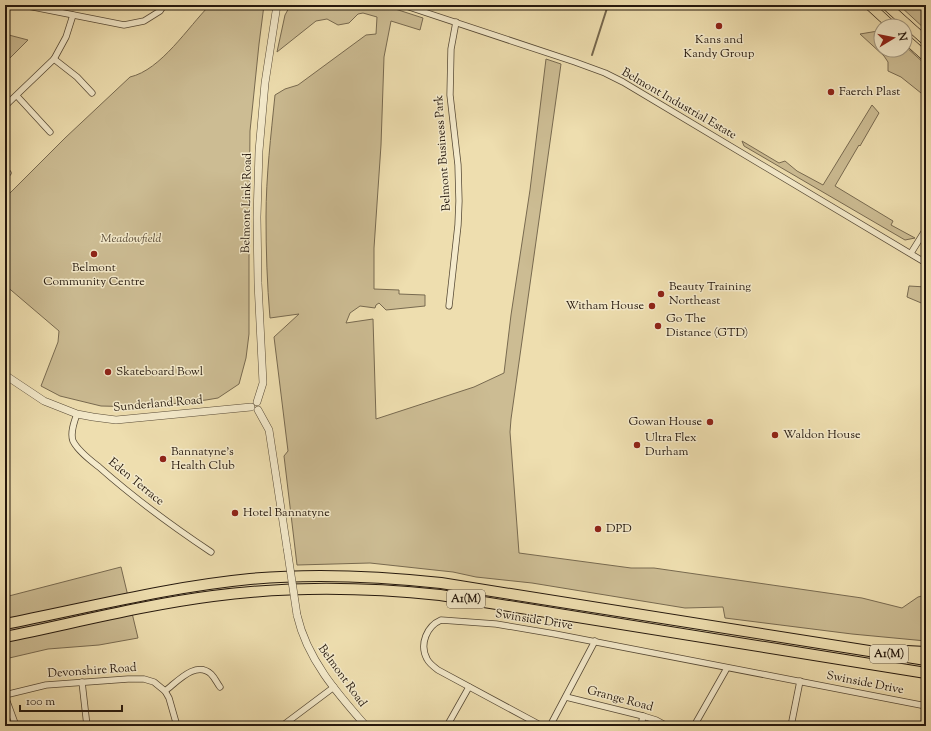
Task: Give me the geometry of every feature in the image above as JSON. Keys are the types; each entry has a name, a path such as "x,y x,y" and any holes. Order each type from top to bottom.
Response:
{"highway":[{"path":"869,5 883,18"},
{"path":"886,5 926,41"},
{"path":"913,45 926,57"},
{"name":"A1(M)","path":"5,624 212,584 288,577 365,576 441,583 926,660"},
{"name":"A1(M)","path":"5,637 176,602 214,596 289,589 364,589 440,595 926,673"},
{"path":"852,648 926,652"},
{"path":"850,660 926,679"}],"street":[{"path":"23,5 124,24 144,21 160,11 164,5"},
{"name":"Belmont Link Road","path":"254,408 260,407 257,402 263,382 256,216 259,151 265,83 277,5"},
{"name":"Belmont Industrial Estate","path":"403,5 575,62 623,82 926,263"},
{"path":"5,106 54,59 66,38 73,15"},
{"name":"Belmont Business Park","path":"449,306 456,251 459,201 458,166 450,95 452,49 456,22"},
{"path":"54,59 77,77 92,93"},
{"path":"16,96 50,132"},
{"path":"911,253 926,229"},
{"name":"Sunderland Road","path":"5,375 44,401 77,414 116,420 254,408"},
{"name":"Belmont Road","path":"254,408 269,430 300,627 308,647 322,671 366,726"},
{"name":"Eden Terrace","path":"77,414 72,431 72,438 74,443 81,451 112,479 211,552"},
{"name":"Swinside Drive","path":"542,726 438,670 426,658 423,648 429,629 436,622 441,620 496,624 595,641 926,706"},
{"path":"550,726 595,641"},
{"path":"694,726 727,668"},
{"path":"177,726 169,698 165,691 190,672 197,669 206,671 212,675 220,687"},
{"name":"Devonshire Road","path":"5,695 46,685 144,679 154,682 165,691"},
{"path":"791,726 800,681"},
{"path":"82,682 87,726"},
{"path":"282,726 334,687"},
{"path":"447,726 469,687"},
{"path":"5,695 16,726"},
{"name":"Grange Road","path":"566,697 643,716 656,720 667,726"},
{"path":"641,726 643,716"}],"green space":[{"name":"Meadowfield","path":"210,5 264,5 250,131 249,334 246,358 239,384 218,398 143,407 101,406 60,396 41,386 58,342 59,331 5,285 5,198 65,138 130,77 141,73 163,57"},
{"path":"899,5 918,5 926,12 926,30"},
{"path":"290,6 386,6 423,18 420,30 391,21 384,57 381,145 374,248 374,289 399,290 399,294 425,295 425,306 386,310 379,303 375,308 360,306 350,313 346,323 373,319 376,419 474,387 504,373 511,315 530,190 546,59 561,64 511,419 510,432 519,553 631,568 654,568 862,598 902,608 918,597 926,595 926,641 852,634 725,618 723,607 685,608 532,583 476,577 453,572 370,563 297,565 284,456 288,451 274,337 299,314 270,318 267,280 266,202 275,95 285,89 298,85 366,35 376,34 377,17 363,13 358,14 349,23 338,25 327,19 316,21 277,52 285,15"},
{"path":"873,32 873,46 860,34"},
{"path":"5,34 28,40 5,63"},
{"path":"913,53 926,65 926,97 901,77 888,71 888,62 885,58 913,58"},
{"path":"872,105 879,113 835,186 893,221 891,225 915,238 905,240 744,146 742,141 779,163 785,161 797,171 823,185"},
{"path":"909,286 926,287 926,305 907,297"},
{"path":"121,567 138,638 99,645 48,649 5,659 5,597"}],"waterway":[{"path":"592,55 608,5"}],"place":[{"name":"Kans and Kandy Group","path":"719,26"},
{"name":"Faerch Plast","path":"831,92"},
{"name":"Belmont Community Centre","path":"94,254"},
{"name":"Beauty Training Northeast","path":"661,294"},
{"name":"Witham House","path":"652,306"},
{"name":"Go The Distance (GTD)","path":"658,326"},
{"name":"Skateboard Bowl","path":"108,372"},
{"name":"Gowan House","path":"710,422"},
{"name":"Waldon House","path":"775,435"},
{"name":"Ultra Flex Durham","path":"637,445"},
{"name":"Bannatyne's Health Club","path":"163,459"},
{"name":"Hotel Bannatyne","path":"235,513"},
{"name":"DPD","path":"598,529"}]}
